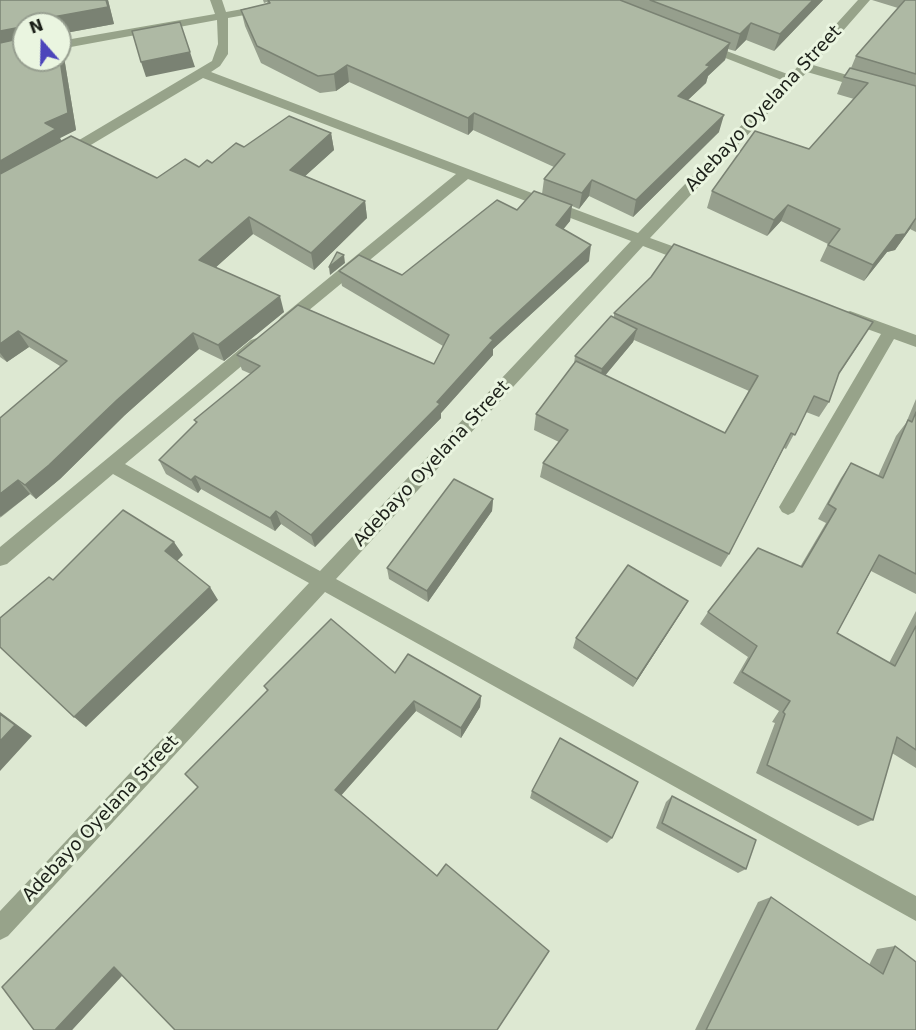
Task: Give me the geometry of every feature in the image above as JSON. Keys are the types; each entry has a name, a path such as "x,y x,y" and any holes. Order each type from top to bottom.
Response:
{"street":[{"path":"51,162 202,73 222,54 222,16 216,0"},
{"path":"72,43 311,0"},
{"name":"Adebayo Oyelana Street","path":"0,927 640,240 805,67 864,0"},
{"path":"695,42 792,80"},
{"path":"805,67 883,90"},
{"path":"202,73 705,264"},
{"path":"0,558 466,173"},
{"path":"836,312 916,341"},
{"path":"788,507 890,332"},
{"path":"112,465 324,580 916,909"}],"building":[{"path":"0,0 106,0 108,7 72,14 12,12 12,29 0,31"},
{"path":"268,0 620,0 730,43 706,65 710,66 678,96 724,115 636,200 592,180 582,193 544,179 565,154 474,113 468,118 347,65 334,74 318,76 257,46 241,10 270,3"},
{"path":"650,0 813,0 780,34 751,23 740,34"},
{"path":"905,0 916,0 916,74 856,56"},
{"path":"180,22 190,52 141,62 132,31"},
{"path":"12,40 12,72 62,72 68,113 45,123 56,129 0,161 0,43"},
{"path":"850,68 916,86 916,218 905,234 896,235 873,265 828,245 840,229 788,205 774,220 712,191 755,131 809,149 868,83 844,77"},
{"path":"289,116 331,133 290,170 365,201 311,253 249,217 199,260 280,296 218,345 193,333 117,400 49,465 25,485 18,480 0,494 0,418 67,361 18,331 0,344 0,174 71,136 157,178 185,159 199,167 207,160 212,163 236,143 244,147"},
{"path":"534,191 572,205 556,225 591,245 490,338 493,340 437,402 440,404 311,535 276,511 270,518 195,476 191,480 159,460 197,422 194,420 260,366 237,355 298,305 434,364 449,335 339,271 359,255 402,275 497,200 517,210"},
{"path":"674,244 873,322 839,373 829,402 814,396 795,435 791,433 729,554 543,463 568,430 536,414 576,361 725,433 758,376 614,313 651,277"},
{"path":"337,252 344,255 329,267"},
{"path":"611,316 637,329 602,369 575,356"},
{"path":"916,412 916,574 879,555 837,633 895,666 916,626 916,750 897,737 873,820 767,765 785,714 783,712 790,701 742,672 757,646 708,612 758,548 802,567 836,509 828,504 851,463 883,478 908,420 912,422"},
{"path":"454,479 493,499 427,591 387,568"},
{"path":"123,510 174,542 165,551 210,587 74,717 0,647 0,618 49,577 53,580"},
{"path":"628,565 688,601 637,679 576,638"},
{"path":"331,619 395,673 408,654 481,696 461,728 414,701 335,790 437,876 446,864 549,951 497,1030 175,1030 114,967 55,1030 34,1030 2,987 198,787 185,774 268,690 264,686"},
{"path":"0,714 15,725 0,741"},
{"path":"560,738 638,782 612,838 532,791"},
{"path":"672,796 756,840 746,869 662,823"},
{"path":"771,897 883,974 895,946 916,962 916,1030 706,1030"}]}
